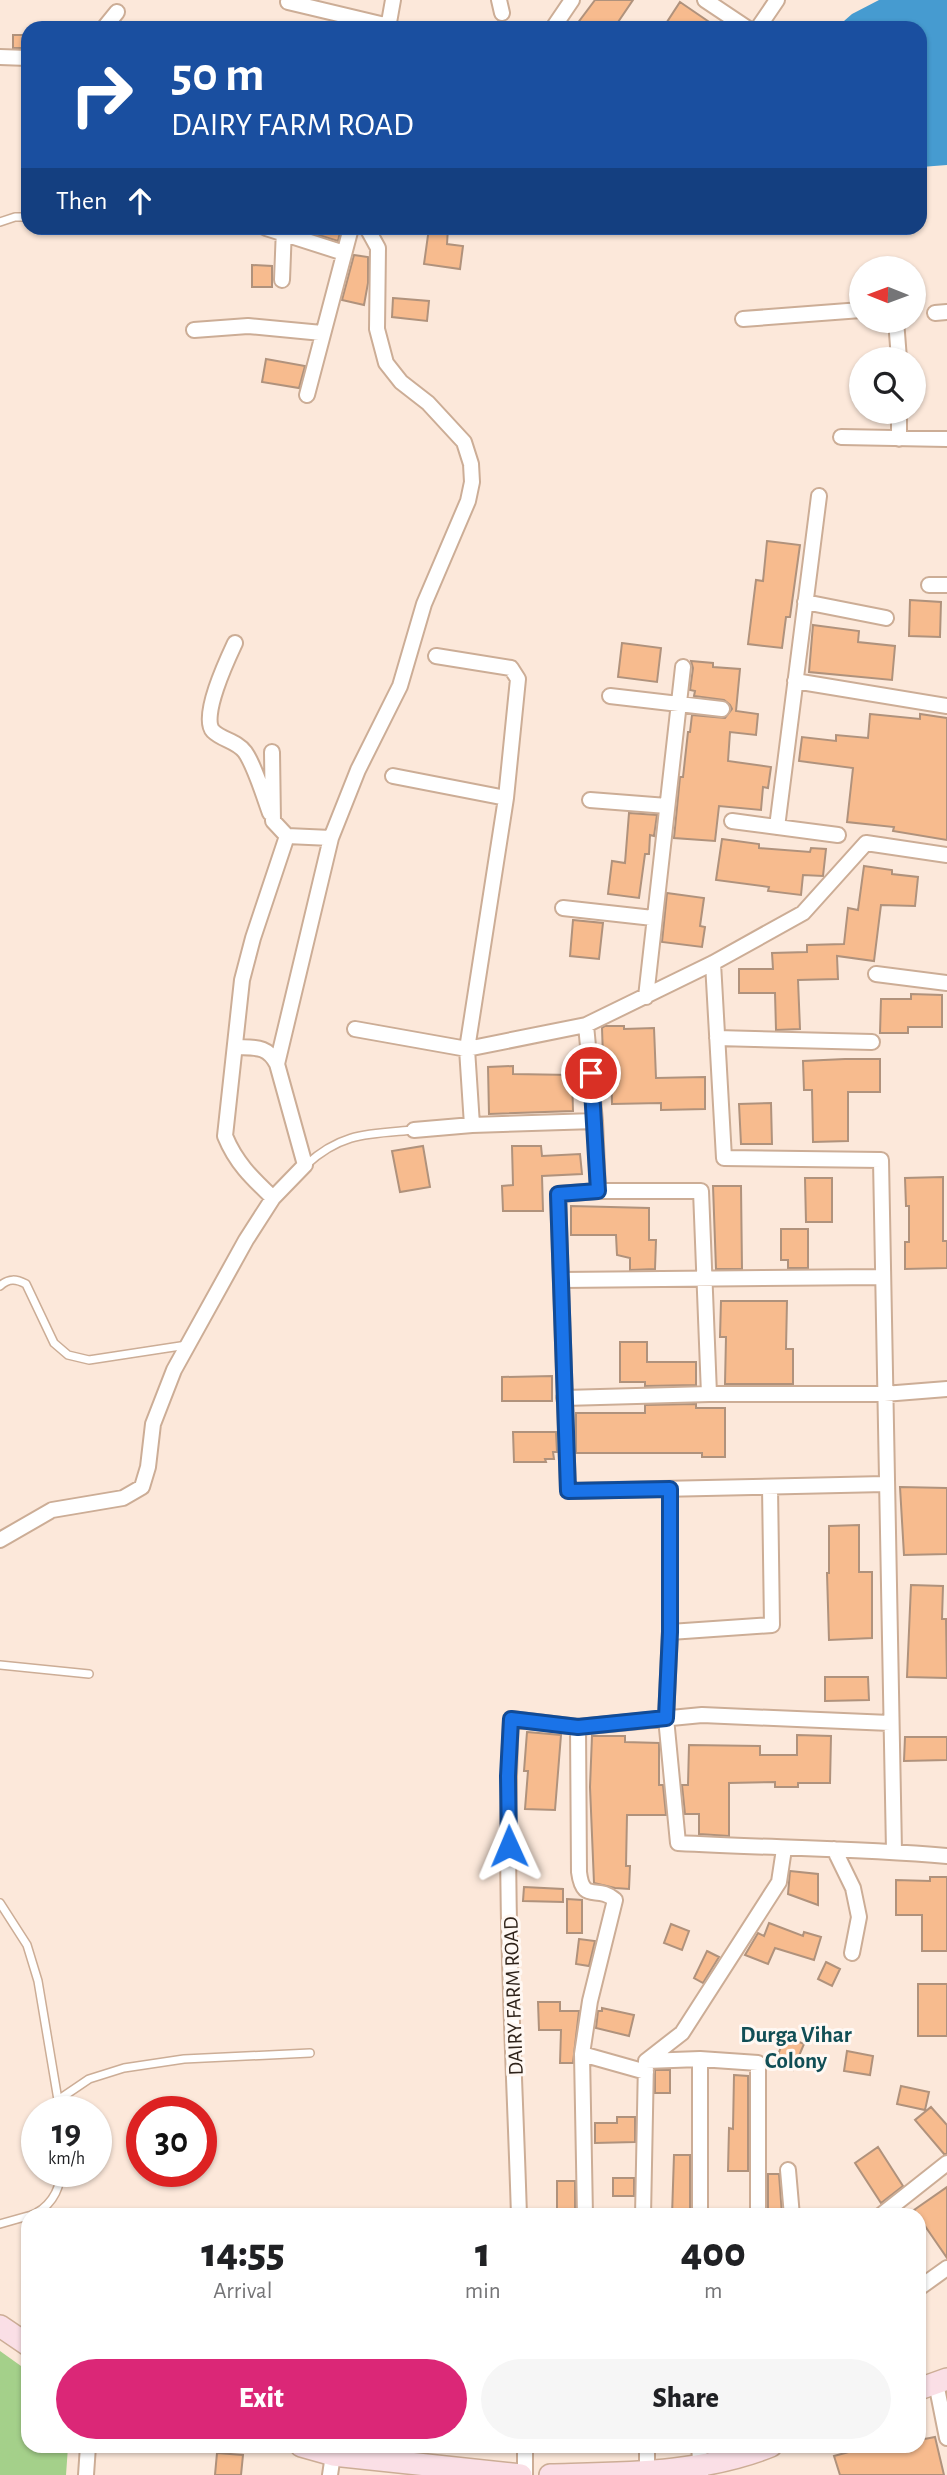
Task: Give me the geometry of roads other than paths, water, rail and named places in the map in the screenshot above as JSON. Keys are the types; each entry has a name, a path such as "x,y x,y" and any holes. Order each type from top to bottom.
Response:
{"main road":[{"path":"0,2326 21,2340"},
{"path":"312,2453 332,2465 523,2475"},
{"path":"550,2475 647,2472 740,2453"}],"street":[{"path":"389,21 393,0"},
{"path":"558,21 572,0"},
{"path":"705,0 736,21"},
{"path":"763,21 777,0"},
{"path":"288,2 364,21"},
{"path":"110,21 117,12"},
{"path":"0,57 21,58"},
{"path":"282,280 284,235"},
{"path":"297,235 344,253"},
{"path":"307,395 349,235"},
{"path":"277,1064 331,838 358,770 400,686 424,604 468,501 472,482 464,442 429,403 401,382 386,363 377,329 378,248 371,235"},
{"path":"743,319 849,311"},
{"path":"194,330 248,326 322,333"},
{"path":"899,424 899,439"},
{"path":"841,437 947,439"},
{"path":"777,827 820,496"},
{"path":"929,585 947,585"},
{"path":"805,602 886,618"},
{"path":"235,643 219,678 210,724 213,731 235,743 246,753 273,821 287,836 331,838"},
{"path":"436,656 511,668 518,678 506,798 467,1049 472,1125"},
{"path":"646,997 683,667"},
{"path":"795,681 947,706"},
{"path":"610,696 722,709"},
{"path":"272,752 273,821"},
{"path":"393,776 506,798"},
{"path":"590,800 667,806"},
{"path":"732,821 838,835"},
{"path":"273,1198 245,1172 233,1156 225,1136 242,980 287,836"},
{"path":"355,1029 467,1049 586,1024 713,963 803,913 866,843 947,855"},
{"path":"564,908 653,918"},
{"path":"713,963 724,1158 881,1160 894,1851"},
{"path":"876,974 947,983"},
{"path":"586,1024 598,1191"},
{"path":"717,1038 872,1042"},
{"path":"0,1540 52,1510 123,1498 142,1487 148,1467 153,1424 174,1370 246,1240 273,1198 305,1165 277,1064 271,1054 260,1048 235,1047"},
{"path":"414,1130 472,1125 595,1121"},
{"path":"709,1394 701,1191 598,1191 558,1194 568,1491 885,1484"},
{"path":"561,1280 882,1277"},
{"path":"564,1398 709,1394 884,1394 947,1389"},
{"path":"670,1632 772,1625 770,1487"},
{"path":"670,1489 670,1632 666,1718 678,1843 894,1851 947,1856"},
{"path":"584,2208 582,2054 590,2001 615,1899 610,1895 585,1890 581,1886 578,1727 702,1715 890,1723"},
{"name":"DAIRY FARM ROAD","path":"519,2208 510,1904 508,1776 511,1719 578,1727"},
{"path":"643,2208 646,2066 682,2033 779,1882 784,1849"},
{"path":"834,1849 853,1888 859,1917 852,1953"},
{"path":"582,2054 646,2066 700,2059 758,2063 758,2208"},
{"path":"700,2059 700,2208"},
{"path":"890,2208 947,2163"},
{"path":"788,2169 791,2208"},
{"path":"926,2283 947,2268"},
{"path":"934,2384 947,2438"},
{"path":"86,2475 88,2453"},
{"path":"523,2475 525,2453"},
{"path":"647,2453 647,2472"}],"lane":[{"path":"0,222 21,217"},
{"path":"305,1165 324,1148 357,1135 414,1130"},
{"path":"0,1286 6,1281 17,1280 26,1284 54,1343 68,1355 89,1360 188,1345"},
{"path":"0,1665 89,1674"},
{"path":"0,1903 27,1945 38,1981 57,2096"},
{"path":"64,2096 89,2079 124,2068 184,2059 310,2053"},
{"path":"42,2208 52,2200 58,2187"},
{"path":"0,2224 21,2218"}],"water":[{"path":"879,0 947,0 947,165 927,167 927,21 844,21"}],"district":[{"name":"Durga Vihar Colony","path":"796,2047"}]}
